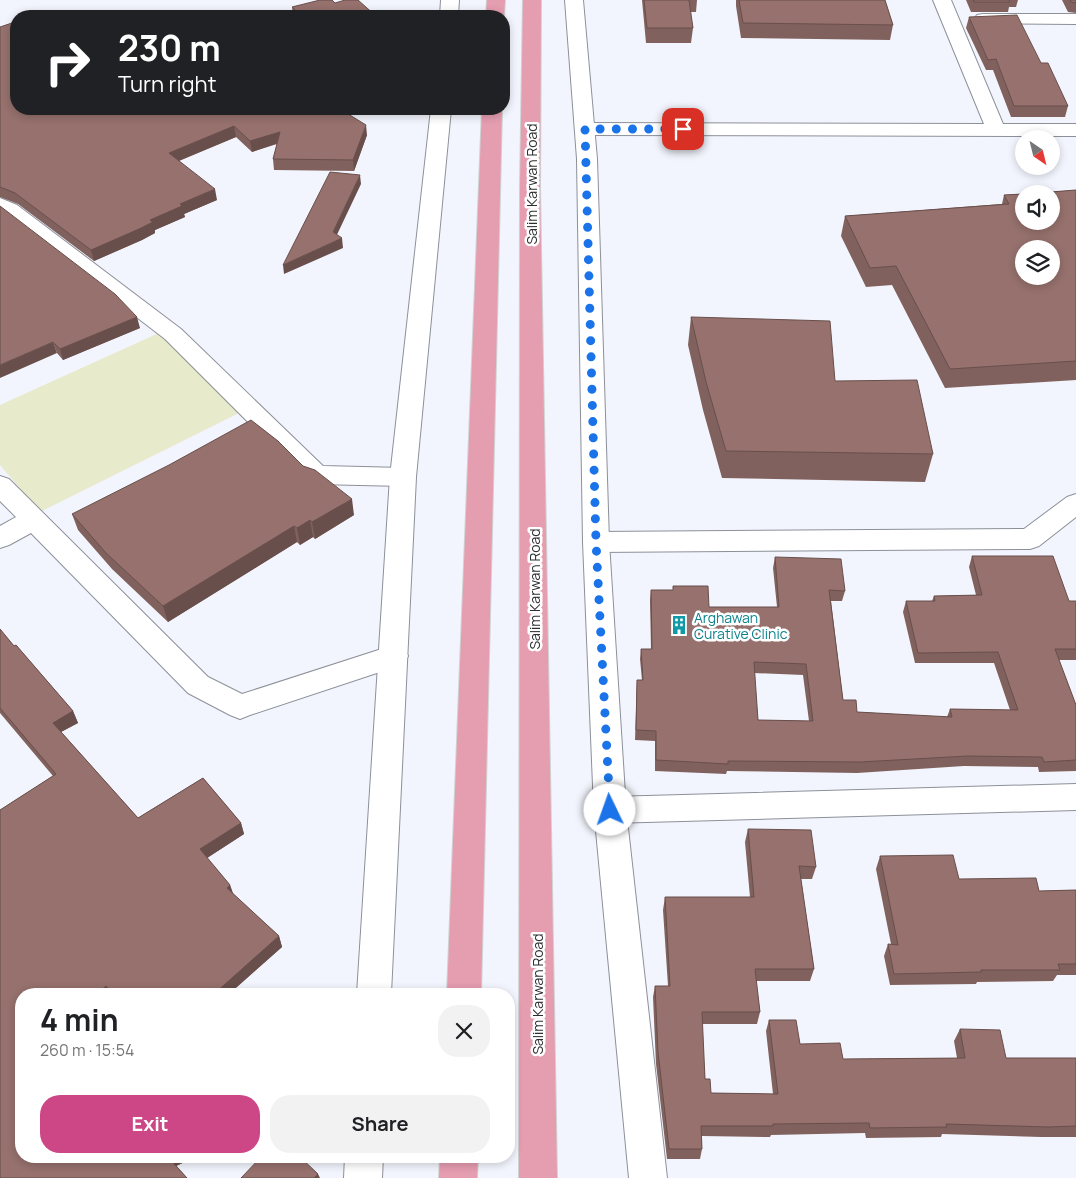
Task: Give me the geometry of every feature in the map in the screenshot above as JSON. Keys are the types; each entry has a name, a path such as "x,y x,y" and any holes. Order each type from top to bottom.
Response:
{"main road":[{"name":"Salim Karwan Road","path":"464,988 510,186 532,0"},
{"name":"Salim Karwan Road","path":"493,115 510,186 538,1178"},
{"path":"458,1178 459,1163"}],"street":[{"path":"574,0 585,129 596,542 610,810 648,1178"},
{"path":"942,0 996,130"},
{"path":"950,19 1076,18"},
{"path":"374,988 403,477 440,115"},
{"path":"585,129 1076,130"},
{"path":"0,204 10,209 173,334 316,475 403,477"},
{"path":"0,485 198,685 240,707 394,656"},
{"path":"596,542 1030,539 1076,503"},
{"path":"0,538 33,520"},
{"path":"610,810 1076,797"},
{"path":"363,1178 364,1163"}],"green space":[{"path":"161,332 245,410 40,512 0,465 0,405"}],"building":[{"path":"320,0 332,0 335,3 345,0 358,0 369,10 295,10 292,7"},
{"path":"644,0 689,0 693,28 647,28"},
{"path":"739,0 885,0 893,25 743,23"},
{"path":"973,0 1009,0 1010,2 974,2"},
{"path":"1017,15 1041,63 1048,63 1068,106 1014,106 996,59 988,60 969,17"},
{"path":"10,24 10,115 350,115 366,125 353,160 273,159 280,132 250,141 234,126 169,153 215,189 180,204 182,206 150,220 153,222 139,229 91,250 15,193 0,187 0,27"},
{"path":"330,172 360,175 333,232 342,238 283,265"},
{"path":"1076,190 1076,361 950,369 896,266 870,268 845,216 1009,204 1004,195 1015,194 1015,230 1060,230 1060,191"},
{"path":"0,206 115,294 137,317 60,349 53,342 0,365"},
{"path":"691,317 830,321 835,381 917,380 933,454 726,451 706,382"},
{"path":"251,420 278,441 303,466 315,470 352,499 312,522 310,520 297,528 294,526 163,606 106,553 72,514 169,465"},
{"path":"972,556 1053,556 1069,601 1076,601 1076,649 1055,649 1076,705 1076,760 1044,762 1042,757 968,756 860,762 728,761 728,764 656,760 656,731 636,730 637,680 643,680 641,649 652,649 651,590 673,590 673,586 708,586 709,607 779,607 775,557 841,559 845,591 829,590 843,700 856,700 857,712 952,717 950,709 1018,710 998,652 918,653 906,601 935,601 934,596 982,595","holes":["754,662 806,664 813,721 758,720"]},
{"path":"0,629 73,711 53,723 138,818 203,778 241,823 200,849 230,885 227,888 279,936 221,988 108,988 106,986 104,988 15,988 15,1163 174,1163 187,1178 0,1178 0,810 56,774 0,708"},
{"path":"748,829 811,830 816,867 799,866 814,969 755,969 760,1012 702,1012 705,1079 710,1079 711,1093 778,1094 769,1020 796,1020 800,1044 840,1043 843,1059 965,1058 960,1029 1000,1030 1006,1058 1076,1058 1076,1126 946,1124 947,1127 870,1128 869,1123 701,1126 702,1149 669,1149 658,1052 655,986 670,986 665,897 754,897"},
{"path":"953,855 959,879 1036,878 1039,891 1076,890 1076,964 1058,964 1060,970 981,970 981,972 894,974 888,944 898,945 880,856"},
{"path":"255,1163 306,1163 318,1174 314,1178 241,1178"}],"place":[{"name":"Arghawan Curative Clinic","path":"679,625"}],"route":[{"path":"610,810 596,542 585,129 683,129"}]}
